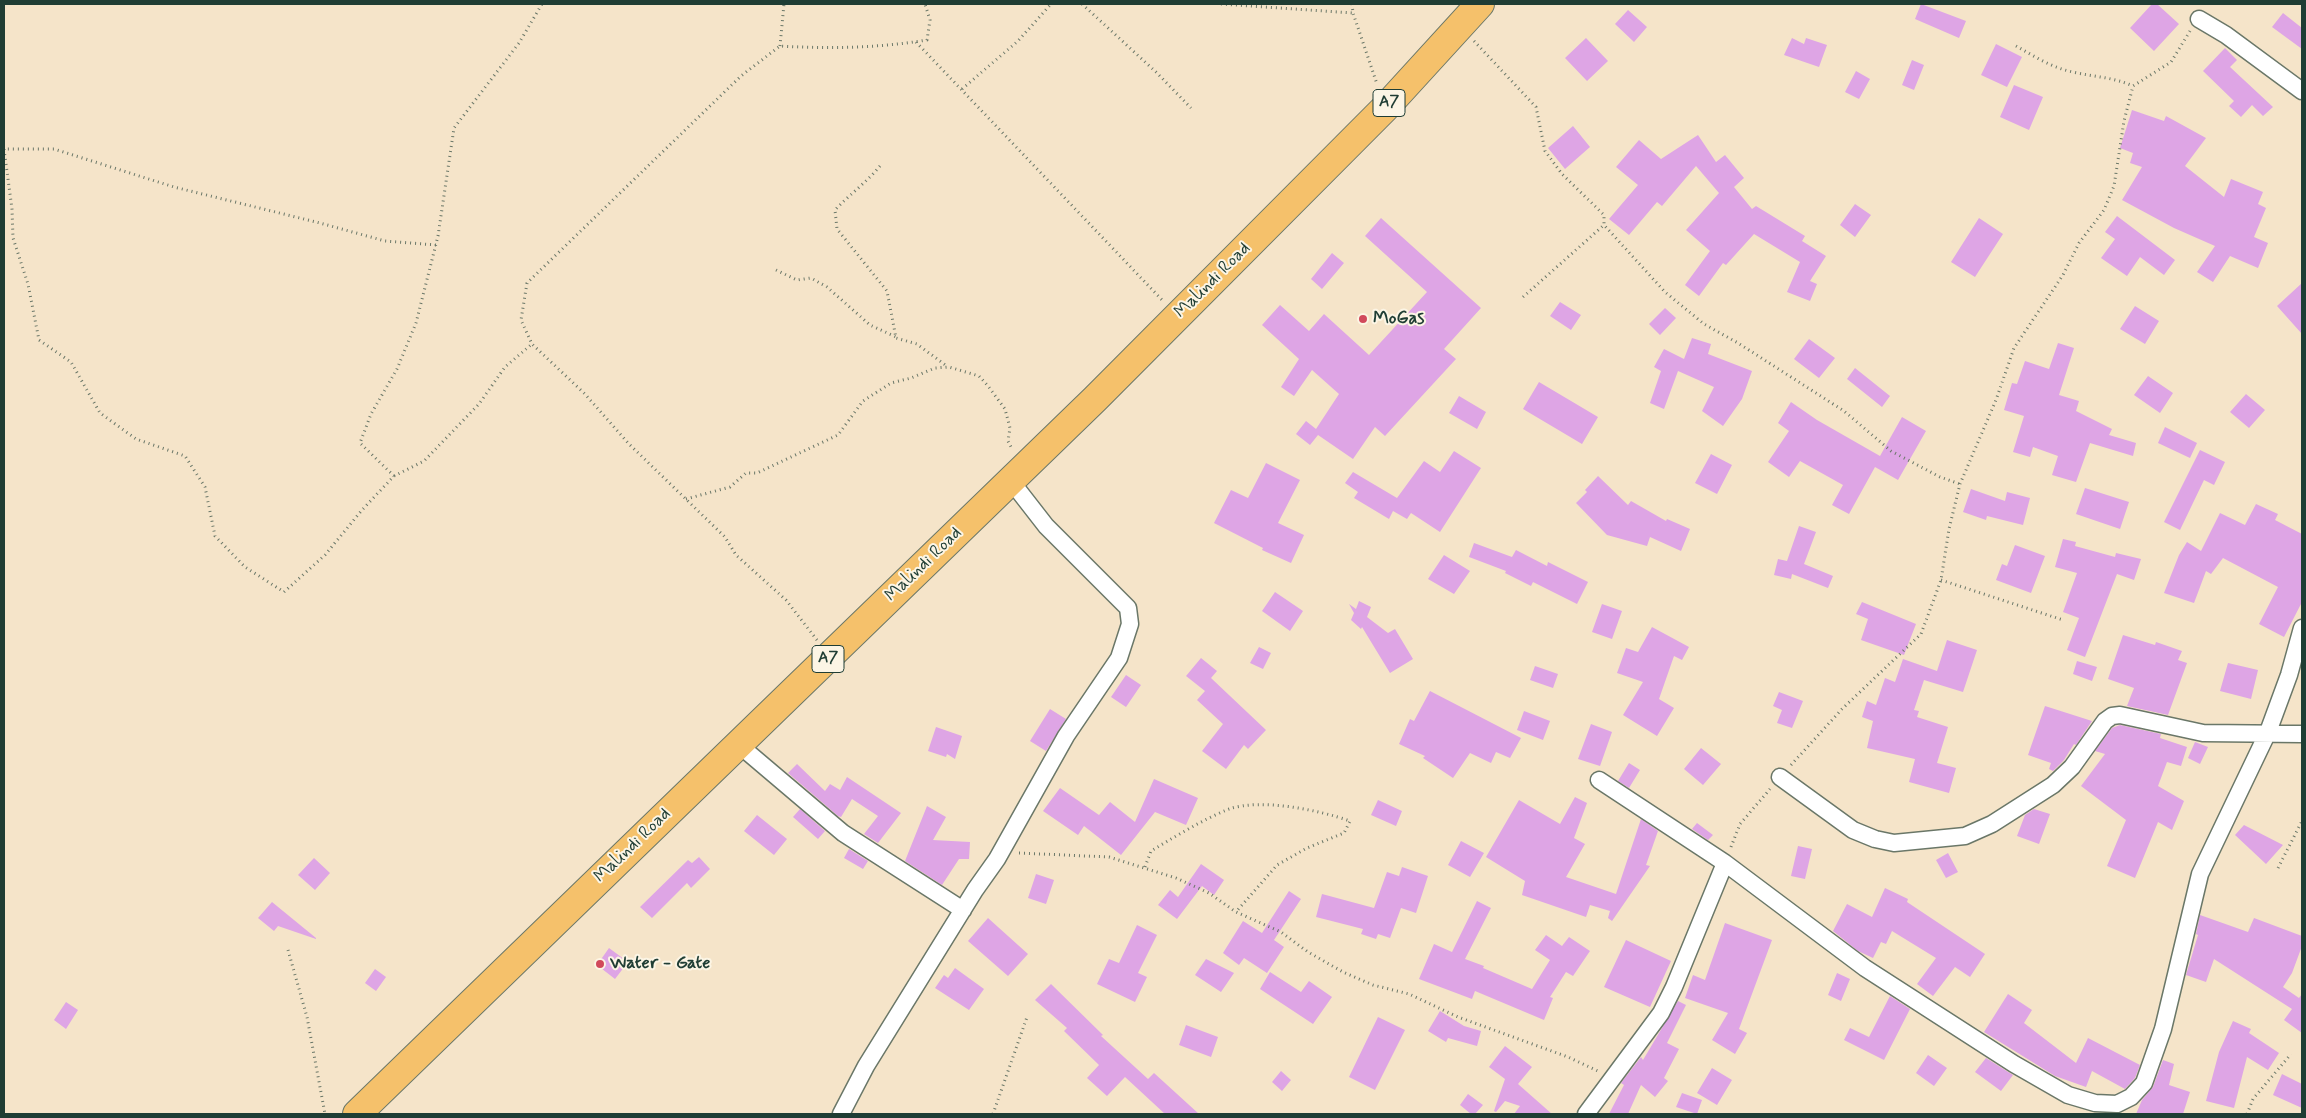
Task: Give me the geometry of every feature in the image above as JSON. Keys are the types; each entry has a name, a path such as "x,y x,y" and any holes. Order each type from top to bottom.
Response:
{"highway":[{"name":"Malindi Road","path":"357,1114 1019,474 1178,317 1385,108 1480,4"}],"street":[{"path":"2199,19 2226,35 2302,91"},
{"path":"841,1114 866,1066 996,859 1066,736 1119,658 1130,624 1128,608 1046,526 1019,474"},
{"path":"1599,780 1725,863 1865,968 2014,1064 2068,1095 2094,1102 2117,1104 2131,1097 2144,1083 2163,1029 2200,874 2268,732 2281,699 2302,628"},
{"path":"1780,777 1853,830 1875,839 1894,843 1966,836 1992,824 2053,785 2072,767 2105,721 2112,716 2120,715 2204,733 2242,735 2268,732 2302,734"},
{"path":"738,744 843,832 963,910"},
{"path":"1586,1114 1661,1013 1674,987 1725,863"}],"path":[{"path":"394,476 360,443 371,414 397,369 416,323 436,245 454,128 519,43 542,4"},
{"path":"780,46 784,4"},
{"path":"830,656 786,600 736,555 724,537 629,444 585,394 532,344 521,320 527,283 741,76 780,46 836,49 891,46 927,40 930,20 925,4"},
{"path":"962,89 1018,41 1051,4"},
{"path":"1082,4 1156,72 1191,108"},
{"path":"1221,4 1353,13"},
{"path":"1352,4 1353,13 1385,108"},
{"path":"1725,863 1740,824 1780,777 1842,709 1921,634 1941,580 1949,528 1960,484 1996,400 2014,348 2063,275 2079,243 2104,210 2114,186 2124,121 2133,86 2171,62 2199,19"},
{"path":"1460,26 1536,107 1546,151 1562,174 1604,215 1604,225 1665,292 1704,324 1738,343 1844,411 1891,451 1940,477 1960,484"},
{"path":"916,42 938,68 962,89 1178,317"},
{"path":"2016,46 2045,63 2072,72 2120,80 2133,86"},
{"path":"436,245 385,241 320,222 174,187 54,150 4,150 12,209 13,238 28,284 39,340 71,362 100,413 136,438 185,456 206,487 215,536 245,567 284,592 325,555 362,510 394,476 424,461 479,404 505,367 532,344"},
{"path":"880,166 868,181 849,194 835,210 838,229 887,291 896,338"},
{"path":"1523,297 1604,225"},
{"path":"776,270 797,280 811,278 827,287 870,325 896,338 917,344 949,367 979,376 1005,410 1010,428 1008,440 1019,474"},
{"path":"685,500 730,487 746,473 757,473 838,434 864,401 891,382 911,378 934,368 949,367"},
{"path":"1941,580 2063,620"},
{"path":"1145,867 1151,851 1194,826 1230,809 1260,803 1328,813 1350,821 1344,832 1307,848 1277,865 1236,912"},
{"path":"2278,868 2302,821"},
{"path":"996,859 1022,852 1062,854 1109,857 1145,867 1209,893 1236,912 1281,932 1308,952 1373,985 1409,994 1458,1017 1568,1057 1612,1077"},
{"path":"288,950 307,1017 325,1114"},
{"path":"993,1114 1027,1018"},
{"path":"2247,1114 2253,1099 2291,1054"}],"building":[{"path":"1921,4 1966,21 1959,38 1915,19"},
{"path":"2152,4 2157,4 2179,24 2154,51 2130,28"},
{"path":"1628,10 1647,27 1634,42 1615,24"},
{"path":"2283,13 2302,28 2302,49 2272,27"},
{"path":"1586,38 1608,61 1587,81 1565,58"},
{"path":"1792,38 1804,44 1806,38 1827,45 1819,67 1784,55"},
{"path":"1996,44 2022,57 2007,87 1981,75"},
{"path":"2225,48 2237,60 2230,67 2273,107 2263,116 2252,105 2241,117 2229,106 2234,101 2203,71"},
{"path":"1912,60 1924,65 1914,90 1902,85"},
{"path":"1856,71 1870,79 1859,99 1845,92"},
{"path":"2014,85 2043,97 2029,130 2000,117"},
{"path":"2132,110 2164,121 2166,116 2206,138 2185,166 2224,197 2231,179 2263,192 2258,204 2266,208 2254,237 2268,243 2258,268 2230,256 2213,282 2197,272 2215,246 2174,228 2122,200 2142,167 2130,163 2133,153 2120,148"},
{"path":"1573,126 1590,147 1565,169 1548,148"},
{"path":"1698,135 1716,162 1725,155 1744,178 1734,187 1752,209 1756,206 1805,236 1802,241 1826,256 1810,281 1817,284 1810,301 1787,292 1800,262 1754,234 1726,265 1723,263 1699,296 1685,285 1710,251 1686,230 1719,193 1696,166 1662,206 1657,202 1629,235 1609,219 1638,185 1616,167 1639,140 1661,159"},
{"path":"1855,204 1871,215 1855,237 1840,225"},
{"path":"2117,216 2175,260 2164,275 2140,257 2127,276 2101,258 2115,239 2105,232"},
{"path":"1381,218 1481,308 1444,349 1456,359 1385,436 1375,427 1353,459 1318,435 1310,445 1296,434 1306,421 1316,429 1339,394 1312,370 1294,396 1281,387 1299,359 1262,325 1280,305 1309,331 1324,314 1369,355 1427,292 1365,236"},
{"path":"1979,218 2003,234 1975,277 1951,262"},
{"path":"1332,253 1344,263 1322,289 1311,279"},
{"path":"2302,283 2302,334 2277,306"},
{"path":"1560,302 1581,315 1571,330 1550,316"},
{"path":"2135,306 2159,321 2145,344 2120,329"},
{"path":"1665,308 1676,318 1660,335 1649,324"},
{"path":"1692,338 1711,344 1708,354 1752,371 1742,399 1723,426 1702,411 1714,387 1678,371 1664,409 1650,403 1661,371 1654,367 1664,349 1684,359"},
{"path":"1809,339 1835,358 1819,378 1794,359"},
{"path":"2058,343 2074,348 2059,395 2079,401 2076,411 2112,429 2109,435 2136,443 2133,456 2090,443 2076,482 2052,475 2058,456 2033,447 2030,457 2013,452 2024,416 2004,410 2012,383 2017,384 2025,361 2049,369"},
{"path":"1855,368 1890,396 1882,407 1847,379"},
{"path":"2148,376 2173,393 2160,413 2134,395"},
{"path":"1539,382 1598,417 1582,444 1523,409"},
{"path":"2246,394 2265,410 2249,428 2230,412"},
{"path":"1459,396 1486,412 1477,429 1449,413"},
{"path":"1791,402 1817,420 1880,456 1902,417 1926,431 1898,480 1875,467 1849,514 1832,505 1843,485 1800,461 1789,477 1768,462 1789,431 1778,423"},
{"path":"2165,427 2197,443 2190,458 2158,443"},
{"path":"2200,450 2225,462 2214,485 2204,480 2180,530 2164,522"},
{"path":"1454,451 1481,468 1440,532 1411,513 1407,519 1393,511 1389,519 1354,498 1358,492 1345,483 1353,472 1397,498 1424,461 1440,472"},
{"path":"1711,454 1732,465 1717,494 1695,483"},
{"path":"1266,463 1300,480 1278,523 1304,535 1291,563 1262,550 1263,548 1214,523 1231,490 1248,498"},
{"path":"1598,476 1628,505 1631,501 1666,521 1667,519 1690,529 1681,551 1650,537 1647,546 1607,535 1576,503 1587,492 1585,490"},
{"path":"2085,488 2129,502 2120,529 2076,514"},
{"path":"1971,489 2005,501 2007,492 2030,498 2023,525 1987,516 1986,520 1963,512"},
{"path":"2256,504 2278,514 2275,520 2302,534 2302,602 2284,637 2259,624 2278,587 2223,558 2211,574 2206,571 2194,603 2164,593 2179,555 2187,542 2201,551 2220,513 2245,525"},
{"path":"1799,526 1816,532 1804,564 1833,576 1828,588 1792,574 1791,579 1774,575 1778,559 1787,561"},
{"path":"2063,539 2076,542 2075,546 2115,557 2116,553 2141,559 2134,580 2117,574 2085,657 2067,650 2079,618 2063,612 2077,573 2055,567"},
{"path":"1474,543 1512,557 1516,550 1547,566 1548,562 1588,582 1577,604 1533,582 1531,586 1505,573 1506,571 1469,557"},
{"path":"2015,545 2045,556 2031,593 1996,580 2002,564 2007,566"},
{"path":"1444,555 1470,571 1454,594 1428,579"},
{"path":"1275,592 1303,611 1290,631 1262,611"},
{"path":"1359,601 1371,607 1367,617 1388,633 1395,629 1413,659 1390,673 1362,627 1361,629 1351,620 1354,613 1349,604 1356,609"},
{"path":"1862,602 1916,624 1904,655 1861,640 1868,619 1856,614"},
{"path":"1602,604 1622,611 1612,639 1592,632"},
{"path":"1652,627 1689,647 1682,660 1674,656 1659,699 1674,708 1657,736 1623,715 1643,682 1617,673 1626,648 1638,652"},
{"path":"2123,635 2155,645 2156,642 2182,651 2178,660 2187,663 2168,715 2127,706 2134,688 2108,679"},
{"path":"1947,640 1977,650 1963,692 1924,680 1914,710 1919,711 1917,717 1948,727 1937,763 1956,768 1949,793 1909,782 1915,759 1867,748 1873,721 1862,717 1867,701 1876,705 1885,678 1895,682 1903,659 1937,671"},
{"path":"1259,647 1271,653 1263,669 1250,663"},
{"path":"1201,658 1217,671 1211,678 1266,730 1248,749 1244,745 1226,769 1202,751 1223,724 1197,700 1205,691 1186,676"},
{"path":"2077,661 2097,667 2092,681 2073,674"},
{"path":"2228,663 2258,670 2251,699 2220,691"},
{"path":"1535,666 1558,674 1553,688 1530,680"},
{"path":"1126,675 1141,685 1126,707 1111,697"},
{"path":"1430,691 1521,738 1510,758 1496,752 1491,763 1470,753 1453,778 1423,758 1425,756 1399,744 1410,719 1414,721"},
{"path":"1779,692 1803,701 1792,728 1777,723 1782,710 1773,706"},
{"path":"2045,706 2092,721 2076,745 2074,744 2064,760 2053,771 2049,769 2051,763 2028,755"},
{"path":"1050,709 1066,719 1046,751 1030,741"},
{"path":"1524,711 1550,721 1543,740 1517,730"},
{"path":"1591,724 1612,732 1600,766 1578,759"},
{"path":"2120,725 2161,734 2160,738 2187,747 2181,766 2167,762 2158,786 2184,801 2172,830 2158,822 2135,878 2107,866 2126,820 2081,786 2105,754 2095,751 2112,728"},
{"path":"936,727 962,736 955,759 947,754 946,757 928,751"},
{"path":"2195,742 2208,747 2200,764 2188,758"},
{"path":"1701,748 1721,764 1703,785 1684,769"},
{"path":"1629,763 1640,770 1629,788 1618,781"},
{"path":"797,764 825,791 830,784 840,790 847,777 901,813 878,843 864,834 878,816 852,799 841,817 838,816 788,773"},
{"path":"1154,779 1198,798 1186,825 1155,812 1121,855 1084,826 1078,835 1043,811 1060,788 1099,815 1110,802 1135,822"},
{"path":"1575,797 1587,803 1574,838 1585,844 1566,877 1616,894 1641,819 1658,831 1646,865 1650,866 1612,921 1608,918 1610,911 1590,905 1586,917 1522,895 1525,881 1486,857 1519,800 1560,824"},
{"path":"1378,800 1402,811 1396,826 1371,815"},
{"path":"927,806 946,817 933,840 970,842 969,859 959,859 942,885 905,861"},
{"path":"800,809 825,831 818,839 793,817"},
{"path":"2034,809 2050,814 2039,844 2017,836 2025,815"},
{"path":"757,815 787,839 774,855 744,831"},
{"path":"1697,823 1713,835 1708,840 1692,829"},
{"path":"2244,825 2283,845 2266,864 2235,835"},
{"path":"1461,841 1484,853 1470,877 1448,865"},
{"path":"1798,846 1812,849 1805,879 1791,876"},
{"path":"849,849 868,861 863,869 844,858"},
{"path":"1948,853 1958,872 1946,878 1936,860"},
{"path":"699,857 710,869 691,888 687,883 652,918 640,907 688,860 692,863"},
{"path":"314,858 330,873 315,890 298,875"},
{"path":"1201,864 1224,880 1214,895 1202,886 1177,919 1158,905 1170,890 1178,897"},
{"path":"1402,867 1428,876 1416,913 1401,908 1390,938 1378,934 1376,939 1361,934 1363,929 1316,917 1322,894 1374,908 1387,872 1399,876"},
{"path":"1036,874 1054,880 1046,904 1028,898"},
{"path":"1885,888 1908,899 1907,902 1985,954 1970,977 1955,967 1933,996 1917,984 1936,958 1892,931 1886,944 1881,942 1873,958 1858,951 1833,931 1847,904 1872,917"},
{"path":"1289,891 1301,899 1274,940 1284,947 1267,973 1244,958 1239,965 1223,953 1243,921 1262,933"},
{"path":"1477,901 1491,908 1465,959 1484,966 1483,968 1532,989 1550,960 1535,950 1546,935 1562,946 1569,937 1590,951 1573,976 1566,972 1550,997 1553,998 1544,1020 1475,991 1472,999 1419,979 1434,944 1452,952"},
{"path":"272,902 316,939 278,926 274,931 258,918"},
{"path":"2200,915 2248,932 2254,918 2302,936 2302,946 2292,973 2283,987 2299,998 2302,994 2302,1033 2284,1020 2292,1009 2214,959 2206,982 2186,975 2198,935 2196,934"},
{"path":"988,918 1028,954 1008,976 968,941"},
{"path":"1725,923 1772,940 1739,1029 1747,1033 1735,1054 1712,1040 1728,1013 1685,998 1693,975 1705,980"},
{"path":"1137,925 1157,935 1138,973 1147,977 1135,1002 1097,984 1109,959 1119,963"},
{"path":"1626,940 1671,961 1650,1007 1604,987"},
{"path":"609,948 628,962 615,979 597,965"},
{"path":"1206,959 1234,973 1221,992 1195,975"},
{"path":"955,968 984,989 969,1010 935,988 944,975 948,978"},
{"path":"375,969 386,977 376,991 365,983"},
{"path":"1270,972 1301,992 1309,981 1332,997 1313,1024 1260,989"},
{"path":"1837,973 1850,979 1841,1001 1828,995"},
{"path":"1051,984 1103,1035 1101,1036 1148,1079 1154,1073 1199,1114 1165,1114 1125,1077 1107,1096 1087,1078 1099,1065 1064,1031 1067,1028 1035,1000"},
{"path":"2008,994 2032,1010 2024,1023 2076,1063 2088,1038 2140,1065 2135,1078 2125,1089 2092,1071 2086,1087 2055,1076 1984,1032"},
{"path":"1890,996 1910,1009 1884,1060 1844,1040 1850,1028 1869,1037"},
{"path":"1678,1001 1686,1005 1667,1043 1679,1049 1664,1078 1668,1081 1655,1097 1641,1085 1628,1114 1609,1114 1624,1085 1621,1083 1641,1057 1643,1060"},
{"path":"66,1002 78,1010 66,1029 54,1020"},
{"path":"1440,1011 1464,1026 1481,1031 1477,1046 1448,1038 1446,1042 1428,1031"},
{"path":"1378,1017 1405,1030 1375,1090 1349,1077"},
{"path":"2233,1021 2251,1029 2249,1033 2279,1053 2268,1070 2247,1057 2234,1108 2206,1101 2219,1052"},
{"path":"1186,1025 1218,1037 1211,1057 1179,1045"},
{"path":"1505,1046 1532,1067 1518,1084 1552,1114 1514,1114 1520,1106 1505,1101 1496,1112 1494,1111 1505,1079 1489,1067"},
{"path":"1928,1055 1947,1068 1934,1086 1916,1073"},
{"path":"1986,1058 2013,1075 2001,1091 1975,1072"},
{"path":"2163,1060 2174,1064 2169,1085 2190,1092 2183,1114 2136,1114 2142,1100 2153,1087"},
{"path":"1712,1068 1732,1080 1717,1105 1697,1093"},
{"path":"1281,1071 1291,1080 1282,1091 1272,1082"},
{"path":"2282,1074 2302,1084 2302,1108 2273,1095"},
{"path":"1682,1093 1702,1100 1697,1114 1676,1107"},
{"path":"1468,1094 1483,1105 1475,1114 1471,1114 1460,1105"}],"place":[{"name":"MoGas","path":"1363,319"},
{"name":"Water - Gate","path":"600,964"}]}
